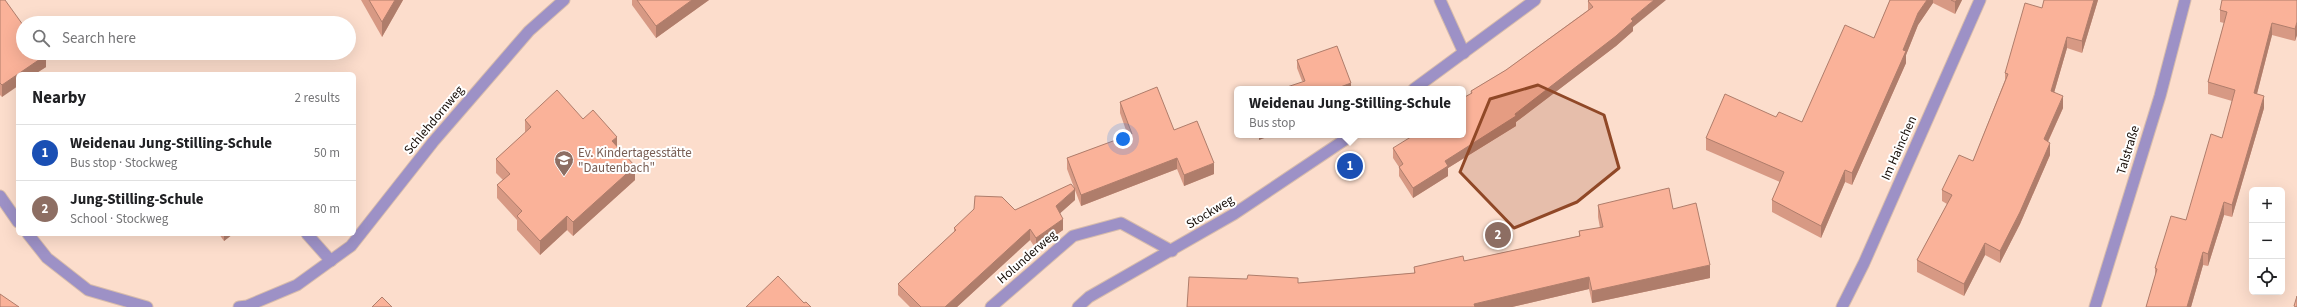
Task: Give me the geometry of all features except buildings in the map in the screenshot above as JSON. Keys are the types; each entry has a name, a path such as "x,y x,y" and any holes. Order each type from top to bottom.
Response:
{"street":[{"name":"Schlehdornweg","path":"239,307 247,306 297,285 351,246 438,136 529,31 564,0"},
{"path":"1440,0 1464,53"},
{"path":"1418,86 1535,0"},
{"name":"Im Hainchen","path":"1842,307 1864,263 1980,0"},
{"name":"Talstraße","path":"2094,307 2160,96 2185,0"},
{"name":"Stockweg","path":"1078,307 1089,297 1172,252 1234,214 1348,138"},
{"path":"0,196 16,219"},
{"name":"Holunderweg","path":"991,307 1073,236 1121,223 1172,252"},
{"path":"30,236 47,258 88,290 148,307"},
{"path":"309,236 331,261"}],"highlighted area":[{"path":"1538,85 1604,115 1619,168 1577,202 1514,228 1460,172 1490,99"}],"place":[{"name":"Weidenau Jung-Stilling-Schule","path":"1350,166"},
{"name":"Ev. Kindertagesstätte \"Dautenbach\"","path":"564,177"},
{"name":"Jung-Stilling-Schule","path":"1498,235"}]}
